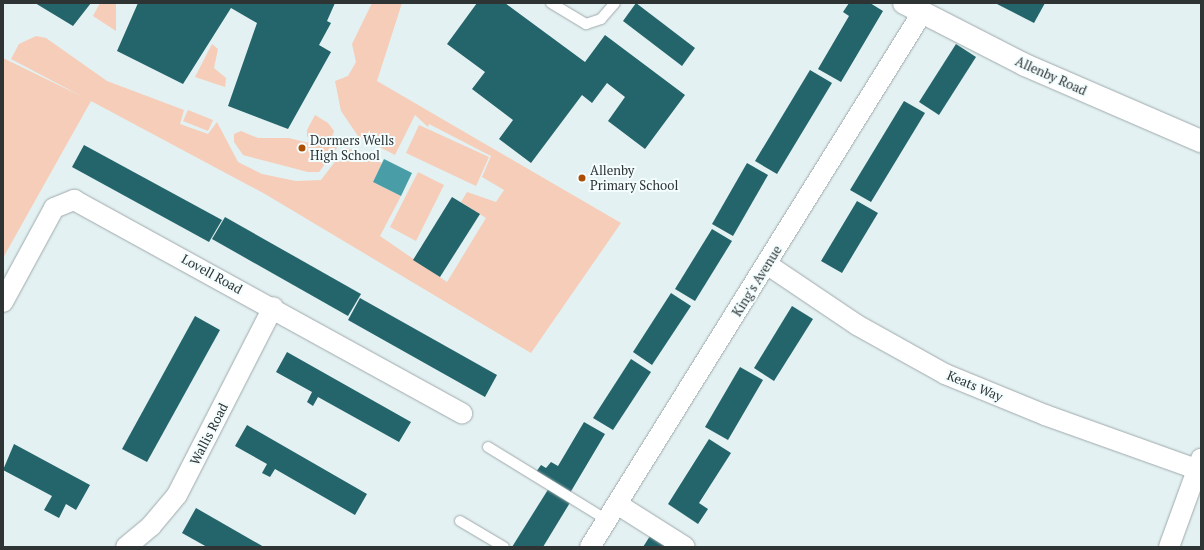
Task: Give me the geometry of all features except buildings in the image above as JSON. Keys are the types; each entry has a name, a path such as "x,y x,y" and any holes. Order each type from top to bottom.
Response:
{"street":[{"name":"Allenby Road","path":"913,8 1025,65 1201,141"},
{"name":"King's Avenue","path":"590,547 768,266 913,8"},
{"name":"Lovell Road","path":"3,302 54,208 74,200 273,307 462,413"},
{"name":"Keats Way","path":"768,266 857,325 945,374 1045,415 1200,466"},
{"name":"Wallis Road","path":"126,547 151,526 177,495 273,307"},
{"path":"1169,547 1200,466"},
{"path":"617,504 685,547"}],"lane":[{"path":"551,3 586,24 601,19 615,3"},
{"path":"488,447 606,520"},
{"path":"460,521 504,547"}],"shaded area":[{"path":"100,3 116,3 116,31 93,16"},
{"path":"372,3 402,3 377,81 621,223 531,353 265,194 91,101 3,258 3,58 83,97 11,59 19,44 36,36 46,38 107,81 184,110 180,124 208,134 217,122 238,162 262,174 296,181 321,180 337,159 342,159 343,149 347,148 382,163 373,182 401,196 380,236 447,282 486,218 461,202 467,192 496,202 504,190 482,177 491,156 429,124 428,127 415,115 395,155 358,136 341,111 335,81 348,76 356,62 352,44"},
{"path":"212,44 218,49 214,68 226,78 225,87 195,77"},
{"path":"188,110 213,120 208,131 183,121"},
{"path":"315,115 328,123 334,131 332,137 307,137 307,130"},
{"path":"419,125 489,157 476,186 406,153"},
{"path":"241,131 258,138 289,138 321,146 333,143 337,148 319,172 308,172 243,155 234,142 234,134"},
{"path":"418,172 444,185 416,241 390,227"}],"water":[{"path":"384,159 412,173 401,196 373,182"}],"place":[{"name":"Dormers Wells High School","path":"302,148"},
{"name":"Allenby Primary School","path":"582,178"}]}
